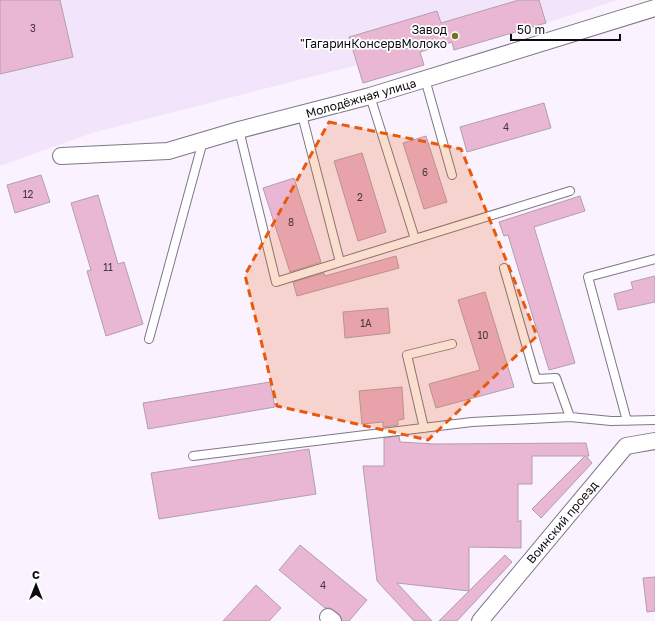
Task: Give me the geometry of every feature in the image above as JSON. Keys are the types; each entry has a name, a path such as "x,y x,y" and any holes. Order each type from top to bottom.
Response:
{"street":[{"name":"Молодёжная улица","path":"61,156 168,151 239,130 302,115 370,96 655,8"},
{"name":"Воинский проезд","path":"480,621 626,446 655,441"}],"lane":[{"path":"425,79 452,175"},
{"path":"370,96 415,239"},
{"path":"302,115 340,262"},
{"path":"239,130 276,282 570,191"},
{"path":"149,339 203,141"},
{"path":"627,420 588,277 655,259"},
{"path":"504,268 536,379 556,378 570,417"},
{"path":"424,428 408,355 452,344"},
{"path":"193,456 472,422 570,417 655,420"}],"highlighted area":[{"path":"329,122 461,149 537,336 428,440 277,406 245,275"}],"shaded area":[{"path":"0,0 519,0 441,23 437,11 349,36 357,65 92,133 0,166"},
{"path":"539,0 618,0 546,23"}],"building":[{"path":"0,0 60,0 73,57 0,74"},
{"path":"519,0 539,0 546,23 454,50 452,42 420,52 424,65 363,83 349,37 437,11 441,23"},
{"path":"544,103 551,128 467,152 460,127"},
{"path":"426,136 447,202 424,209 403,143"},
{"path":"362,153 386,232 358,241 334,161"},
{"path":"41,175 50,202 15,213 7,185"},
{"path":"294,178 321,262 290,272 263,188"},
{"path":"98,195 118,264 124,262 143,324 106,336 87,271 91,270 71,203"},
{"path":"580,196 585,211 534,227 575,363 549,370 508,235 504,236 499,222"},
{"path":"396,256 399,268 297,296 293,282 324,273 325,276"},
{"path":"655,276 655,302 618,310 614,294 633,289 631,282"},
{"path":"485,292 514,387 436,408 429,384 480,370 458,300"},
{"path":"388,308 390,333 345,338 343,312"},
{"path":"270,382 275,407 148,429 143,403"},
{"path":"402,387 404,419 398,420 398,425 383,427 383,422 362,424 359,391"},
{"path":"399,436 400,442 434,444 586,443 589,456 586,456 592,463 541,518 532,509 585,456 532,456 532,484 518,484 518,522 521,520 521,548 469,547 469,591 397,583 432,621 414,621 377,581 363,466 384,466 384,438"},
{"path":"309,449 316,494 159,519 151,473"},
{"path":"300,545 367,600 349,621 342,621 339,614 330,608 325,608 279,570"},
{"path":"505,555 512,562 457,621 439,621"},
{"path":"655,577 655,611 647,612 643,578"},
{"path":"256,585 281,608 269,621 223,621"}],"place":[{"name":"Завод \"ГагаринКонсервМолоко","path":"455,36"}]}
